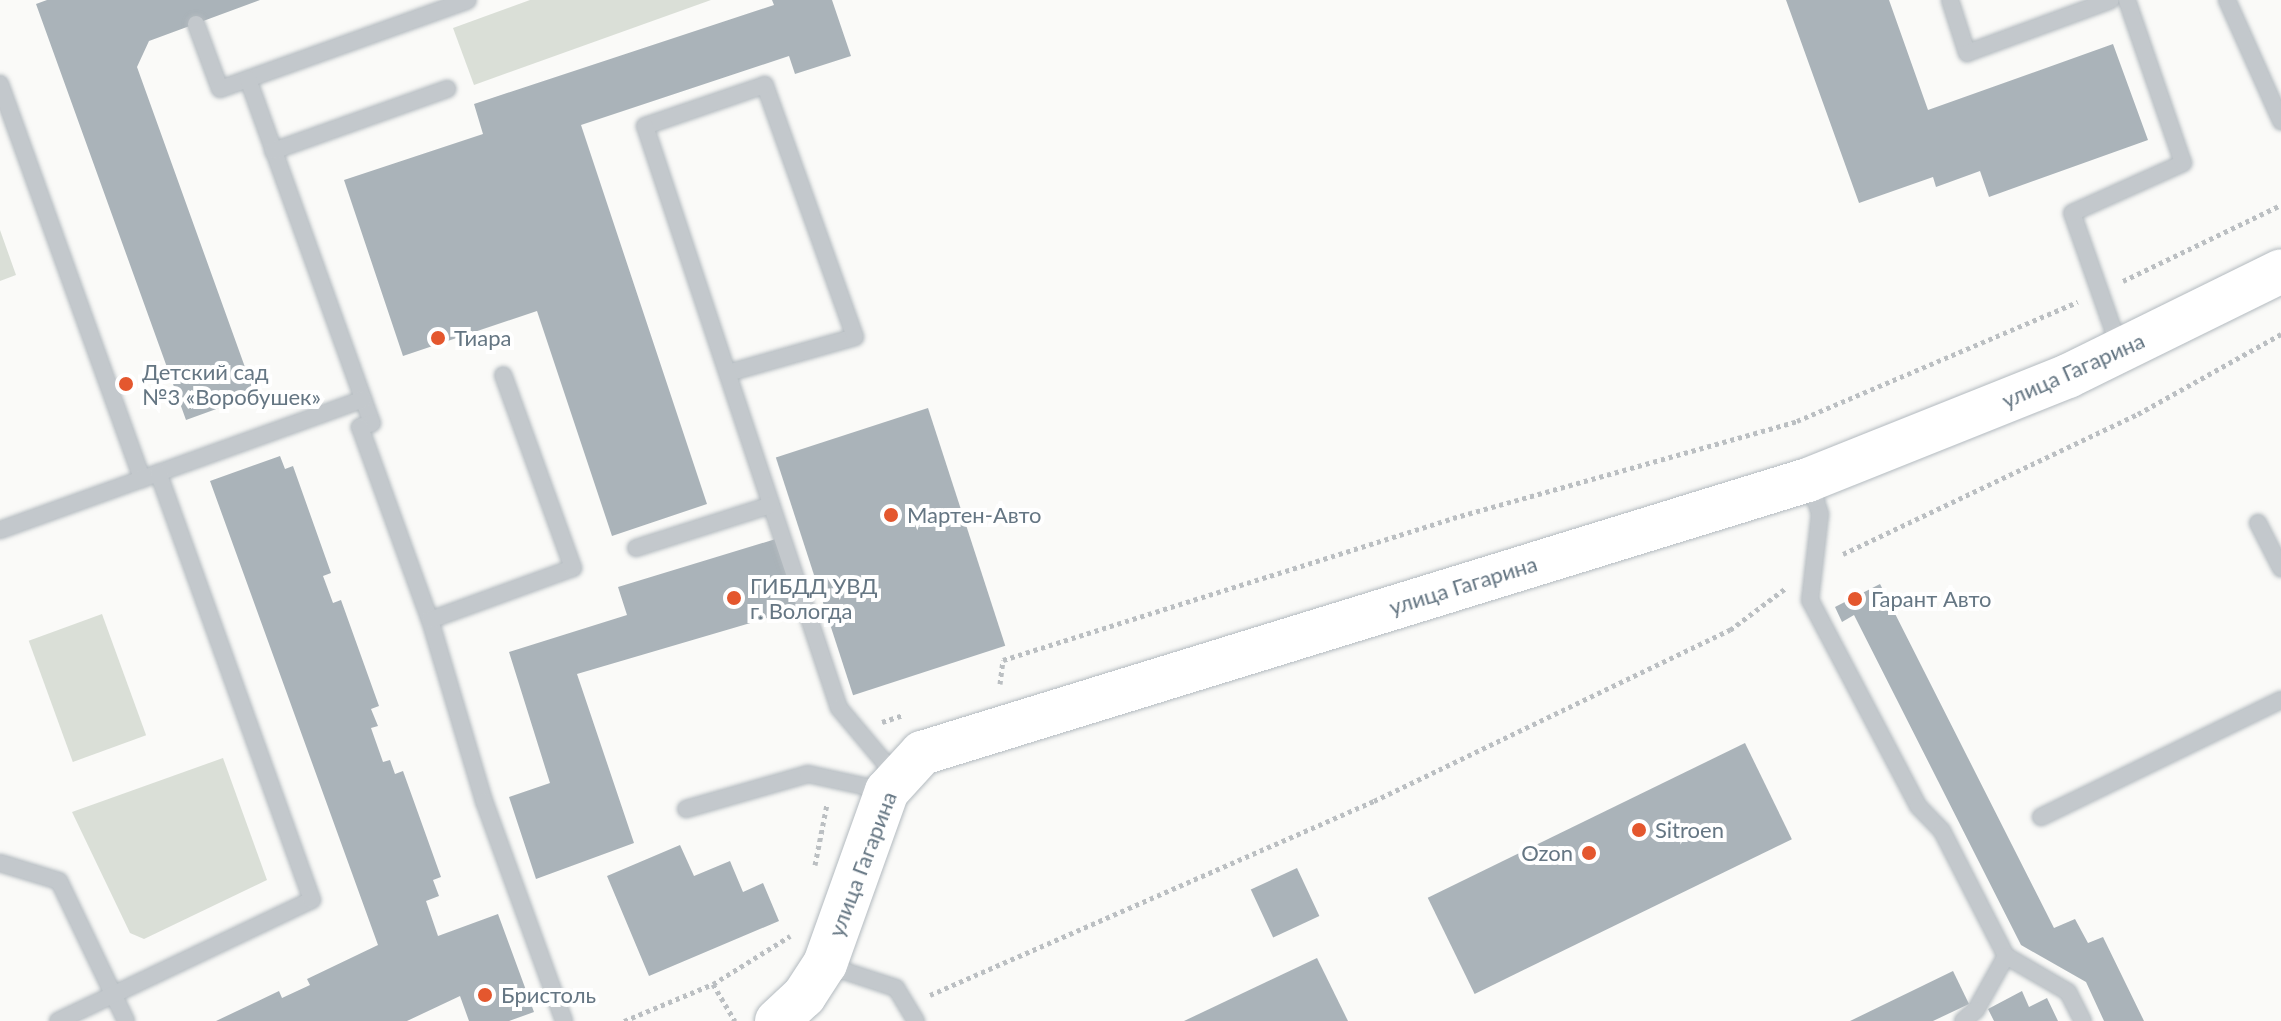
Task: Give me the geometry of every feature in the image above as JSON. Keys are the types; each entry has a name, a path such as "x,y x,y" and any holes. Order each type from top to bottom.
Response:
{"street":[{"name":"улица Гагарина","path":"777,1021 804,996 825,964 892,784 939,745 1808,480 2120,350 2281,271"}],"lane":[{"path":"196,24 220,89 468,0"},
{"path":"1950,0 1967,53 2111,0"},
{"path":"2120,350 2072,213 2183,163 2127,0"},
{"path":"2227,0 2281,121"},
{"path":"2263,81 2281,75"},
{"path":"248,79 372,423 360,427 430,620 484,801 559,1020"},
{"path":"0,84 312,900 58,1021"},
{"path":"728,373 855,337 765,85 645,126 839,708 892,784"},
{"path":"273,151 447,89"},
{"path":"430,620 573,568 503,375"},
{"path":"0,530 363,399"},
{"path":"1808,480 1820,514 1810,600 1918,806 1942,831 2006,956 2068,992 2083,1021"},
{"path":"636,548 771,505"},
{"path":"2258,523 2281,568"},
{"path":"2041,817 2281,700"},
{"path":"686,809 808,774 892,784"},
{"path":"0,863 59,881 126,1021"},
{"path":"1963,1021 1976,1010 2006,956"},
{"path":"825,964 896,988 912,1013"}],"path":[{"path":"990,688 1004,683 1003,660 1453,518 1797,421 2100,293 2281,205"},
{"path":"912,1013 1202,872 1374,801 1730,630 1814,568 2138,414 2281,334"},
{"path":"857,730 918,710"},
{"path":"812,881 832,779"},
{"path":"624,1021 713,984 777,949 800,927"},
{"path":"713,984 735,1021"}],"shaded area":[{"path":"530,0 711,0 474,85 453,28"},
{"path":"0,230 16,275 0,281"},
{"path":"102,614 146,735 73,762 29,641"},
{"path":"223,758 267,880 144,939 130,933 72,812"}],"building":[{"path":"47,0 260,0 149,41 137,67 255,395 186,420 36,4"},
{"path":"772,0 832,0 851,56 795,74 789,56 581,125 707,504 612,536 537,311 403,356 344,180 483,134 474,104 774,5"},
{"path":"1786,0 1889,0 1928,110 2113,44 2148,140 1989,197 1980,171 1936,187 1933,177 1859,203"},
{"path":"928,408 1005,646 853,695 776,457"},
{"path":"280,456 285,469 293,466 331,573 323,576 333,603 341,600 379,706 371,709 378,726 371,728 383,762 390,760 395,774 403,771 441,877 433,880 439,896 426,901 438,936 498,914 534,1012 509,1021 469,1021 460,996 407,1021 216,1021 279,991 282,998 310,985 307,979 378,945 210,481"},
{"path":"779,538 801,608 577,674 634,843 536,879 509,797 550,783 509,652 627,615 618,587"},
{"path":"1880,584 2054,928 2075,919 2088,943 2103,937 2144,1021 2104,1021 2086,982 2021,945 1854,615 1842,622 1835,607"},
{"path":"1745,743 1792,839 1475,994 1428,898"},
{"path":"680,845 694,876 730,861 743,892 763,883 779,921 649,976 607,876"},
{"path":"1297,868 1319,916 1273,938 1251,890"},
{"path":"1317,958 1348,1021 1184,1021"},
{"path":"1953,971 1969,1004 1933,1021 1850,1021"},
{"path":"2022,991 2029,1007 2047,998 2058,1021 1994,1021 1988,1009"}],"place":[{"name":"Тиара","path":"438,338"},
{"name":"Детский сад №3 «Воробушек»","path":"126,384"},
{"name":"Мартен-Авто","path":"891,515"},
{"name":"ГИБДД УВД г. Вологда","path":"734,598"},
{"name":"Гарант Авто","path":"1855,599"},
{"name":"Sitroen","path":"1639,830"},
{"name":"Ozon","path":"1589,853"},
{"name":"Бристоль","path":"485,995"}]}
